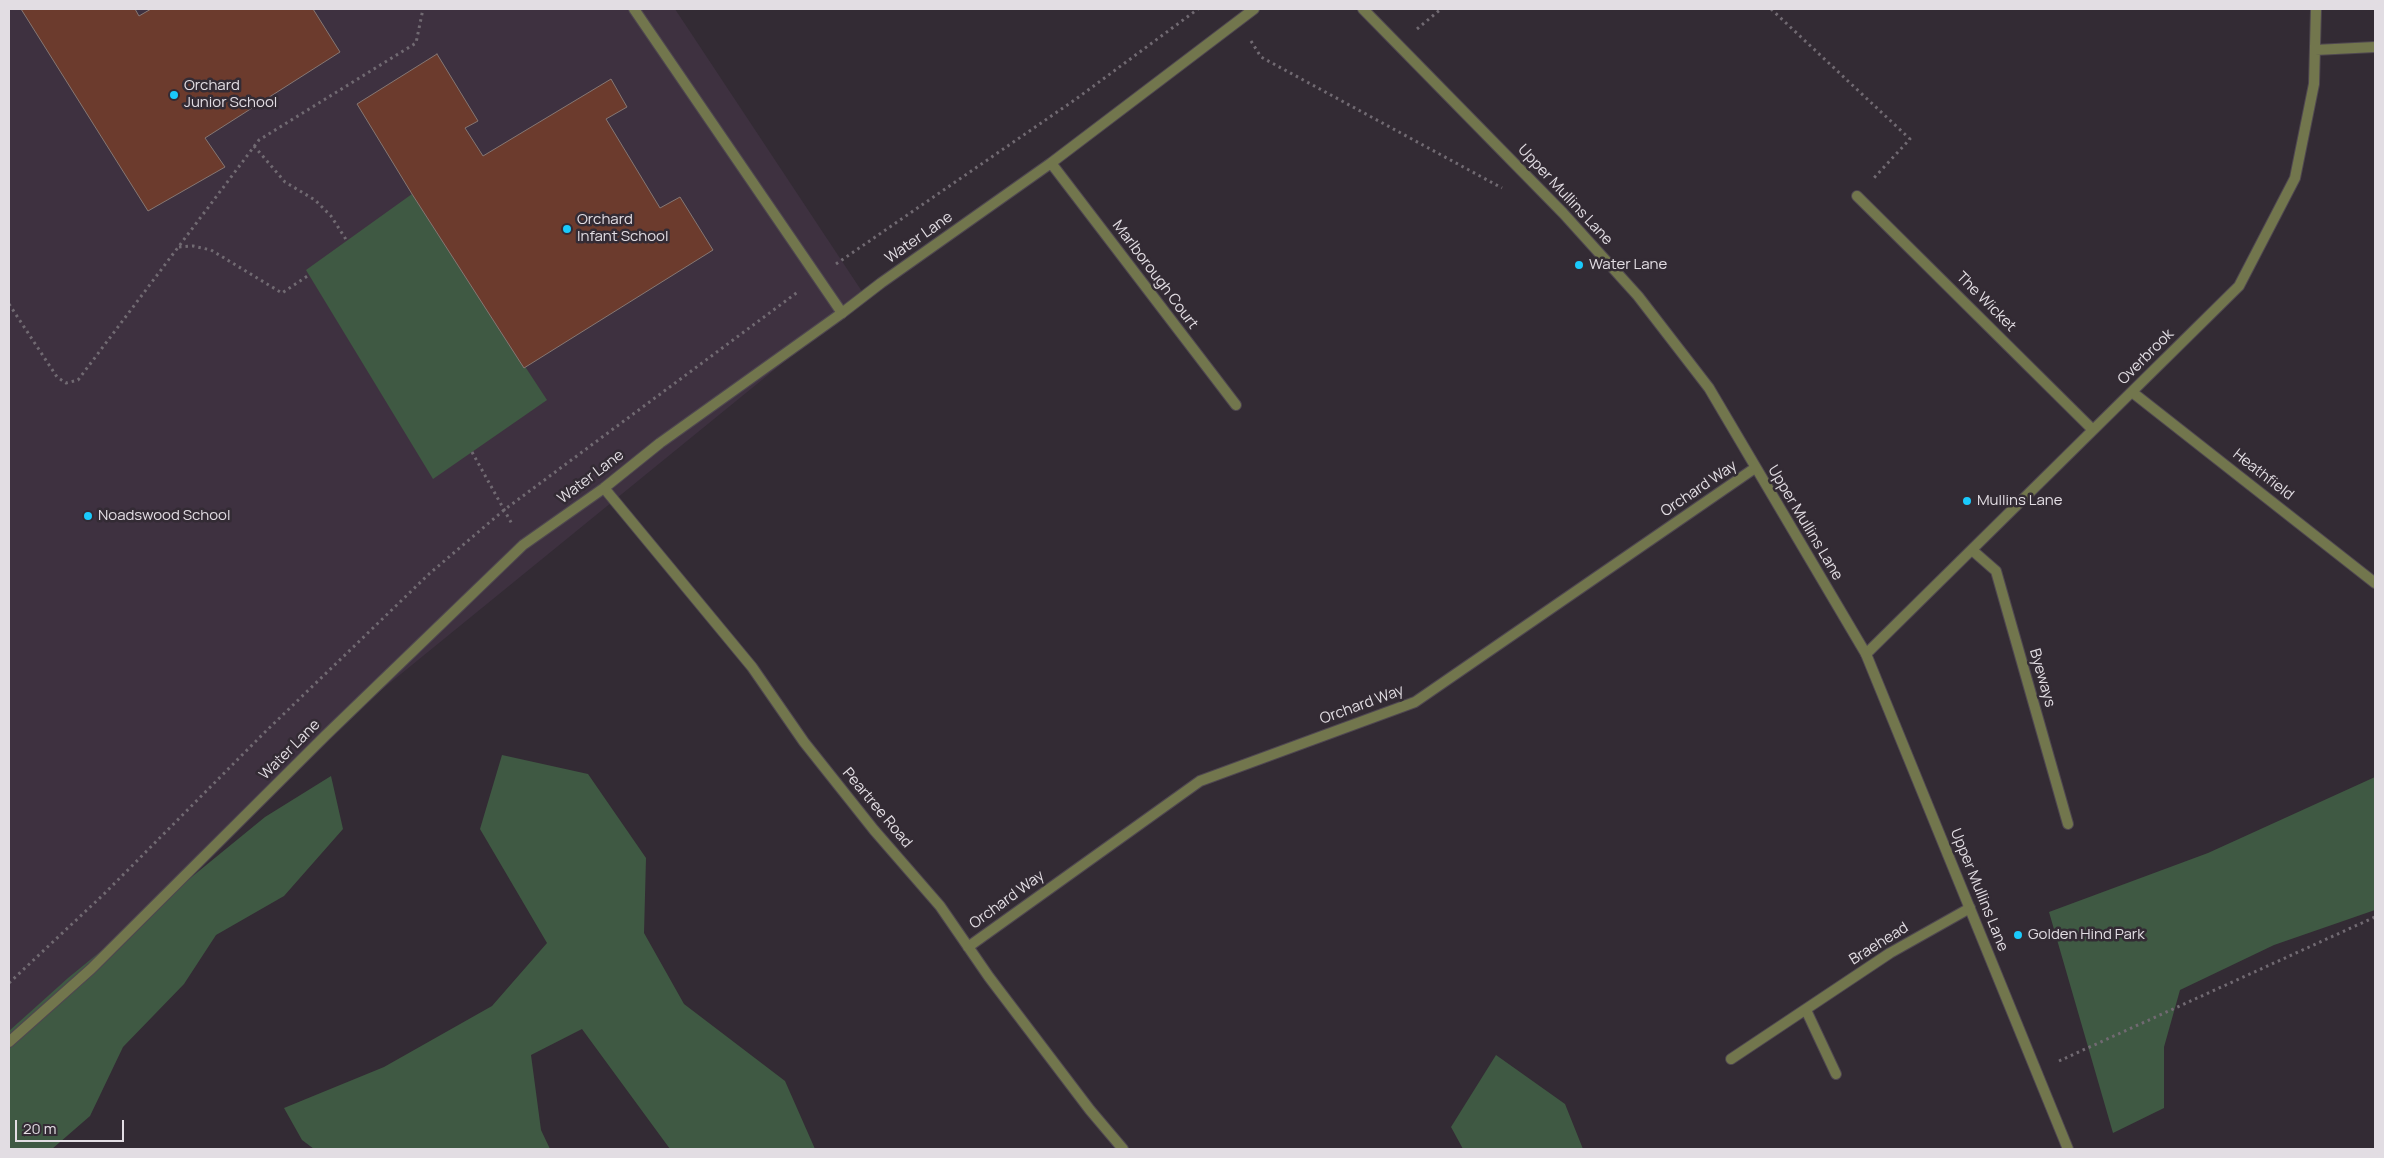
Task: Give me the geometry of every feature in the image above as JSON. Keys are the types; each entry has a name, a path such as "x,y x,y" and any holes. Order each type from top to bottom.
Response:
{"street":[{"path":"634,9 842,313"},
{"name":"Water Lane","path":"9,1042 91,970 326,735 523,545 604,488 660,443 881,283 1051,163 1254,9"},
{"name":"Upper Mullins Lane","path":"1363,9 1400,44 1563,212 1638,296 1709,388 1866,654 2038,1071 2068,1149"},
{"name":"Overbrook","path":"1866,654 2239,286 2294,178 2314,84 2316,9"},
{"path":"2315,50 2375,46"},
{"name":"Marlborough Court","path":"1051,163 1236,405"},
{"name":"The Wicket","path":"1857,196 2094,430"},
{"name":"Heathfield","path":"2132,392 2375,582"},
{"name":"Orchard Way","path":"968,947 1200,780 1415,702 1755,468"},
{"name":"Peartree Road","path":"604,488 752,667 804,742 874,830 940,906 968,947 1072,1086 1123,1149"},
{"name":"Byeways","path":"1972,550 1996,570 2068,824"},
{"name":"Braehead","path":"1731,1059 1890,953 1970,908"},
{"path":"1806,1010 1836,1074"}],"path":[{"path":"9,304 57,377 66,383 78,380 259,140 302,111 416,43 423,9"},
{"path":"1400,44 1441,9"},
{"path":"1771,9 1910,139 1857,196"},
{"path":"1237,21 1261,57 1504,188"},
{"path":"254,146 285,182 315,200 331,216 347,241"},
{"path":"179,247 193,246 211,250 282,292 309,274"},
{"path":"472,452 523,545"},
{"path":"2038,1071 2375,917"}],"shaded area":[{"path":"9,9 675,9 865,296 326,735 9,1042"}],"green space":[{"path":"412,194 547,400 433,479 306,270"},
{"path":"502,755 588,774 646,858 644,933 684,1004 785,1081 815,1149 670,1149 582,1029 531,1055 541,1130 550,1149 314,1149 302,1140 284,1108 384,1067 492,1006 547,943 480,829"},
{"path":"331,776 343,829 284,896 216,935 184,984 123,1047 90,1116 52,1149 9,1149 9,1031 68,978 265,817"},
{"path":"2375,777 2375,910 2274,945 2180,990 2164,1047 2164,1108 2113,1133 2049,912 2208,853"},
{"path":"1496,1055 1565,1104 1583,1149 1463,1149 1451,1127"}],"building":[{"name":"Orchard Junior School","path":"21,9 135,9 139,16 151,9 313,9 340,52 205,138 225,167 148,211"},
{"name":"Orchard Infant School","path":"437,54 478,121 465,128 483,156 611,79 627,107 606,119 660,208 680,197 713,250 524,368 412,194 357,104"}],"place":[{"name":"Orchard Junior School","path":"174,95"},
{"name":"Orchard Infant School","path":"567,229"},
{"name":"Water Lane","path":"1579,265"},
{"name":"Mullins Lane","path":"1967,501"},
{"name":"Noadswood School","path":"88,516"},
{"name":"Golden Hind Park","path":"2018,935"}]}
